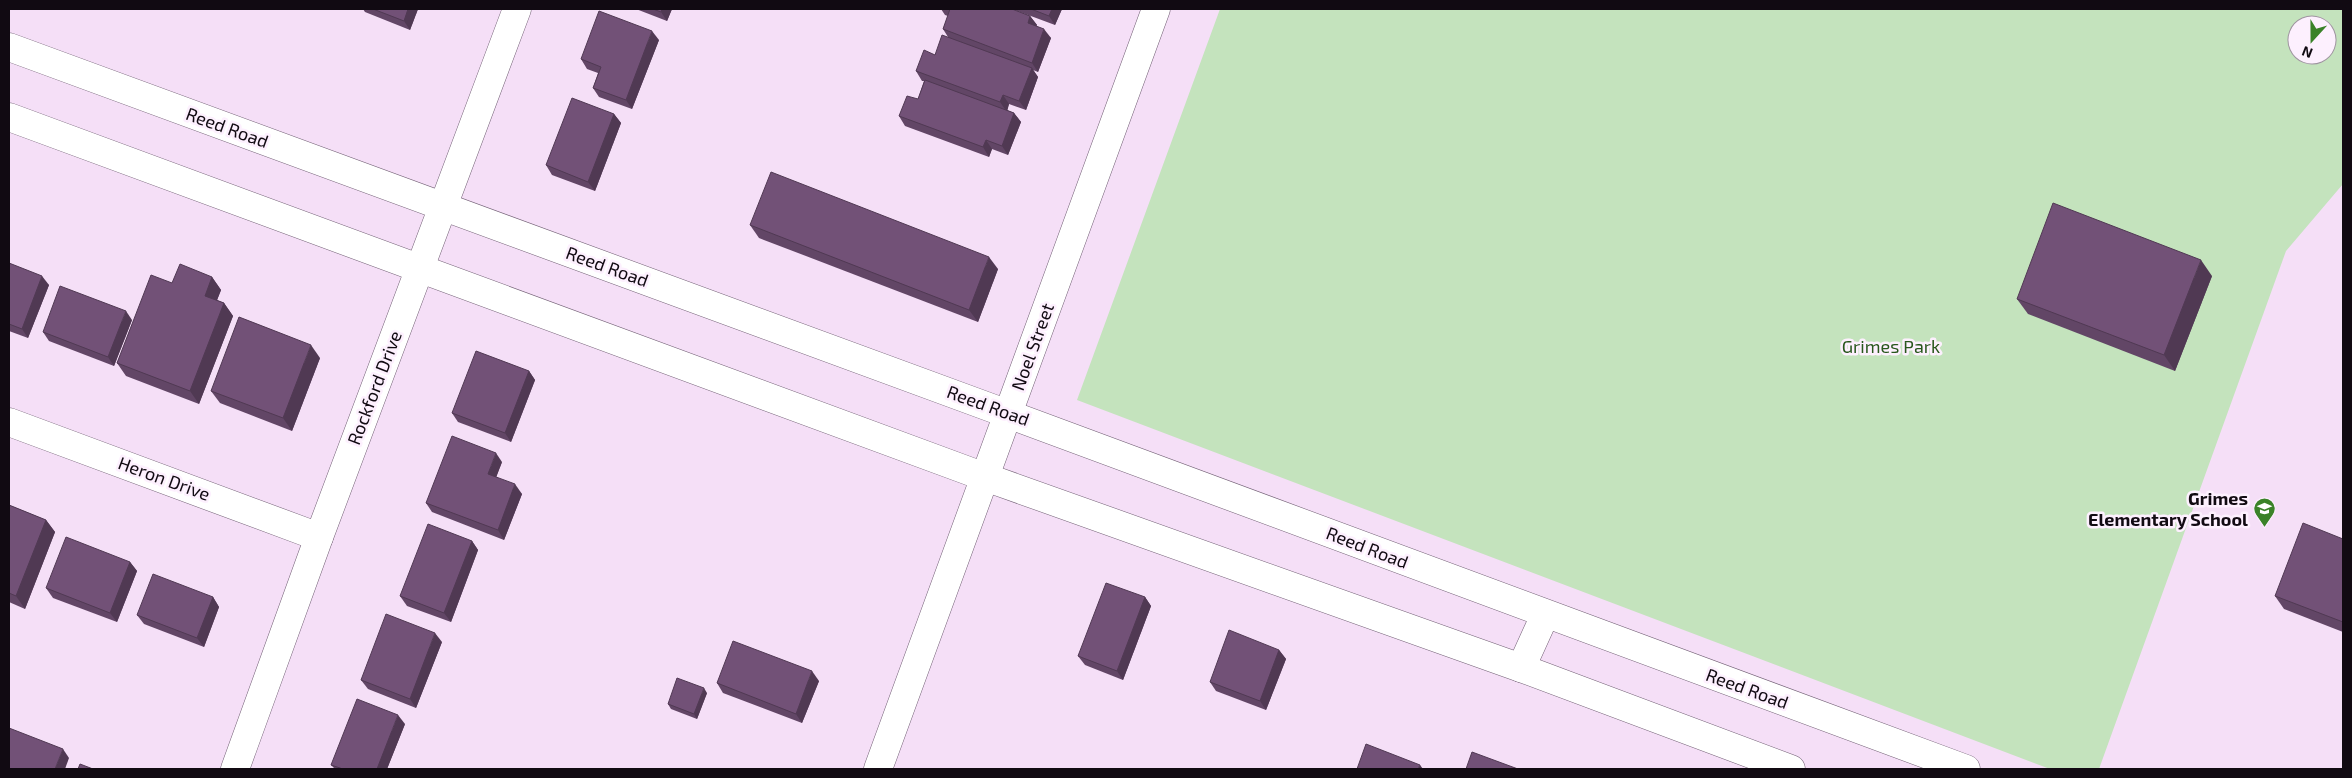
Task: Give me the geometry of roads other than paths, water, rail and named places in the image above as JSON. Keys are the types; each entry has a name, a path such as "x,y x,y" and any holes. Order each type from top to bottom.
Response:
{"street":[{"name":"Rockford Drive","path":"235,769 319,537 517,9"},
{"name":"Noel Street","path":"878,769 1156,9"},
{"name":"Reed Road","path":"9,47 1966,769"},
{"path":"9,117 985,477 1521,668 1791,769"},
{"name":"Heron Drive","path":"9,422 319,537"},
{"path":"1521,668 1545,614"}],"place":[{"name":"Grimes Elementary School","path":"2264,528"}],"park label":[{"name":"Grimes Park","path":"1891,347"}]}
